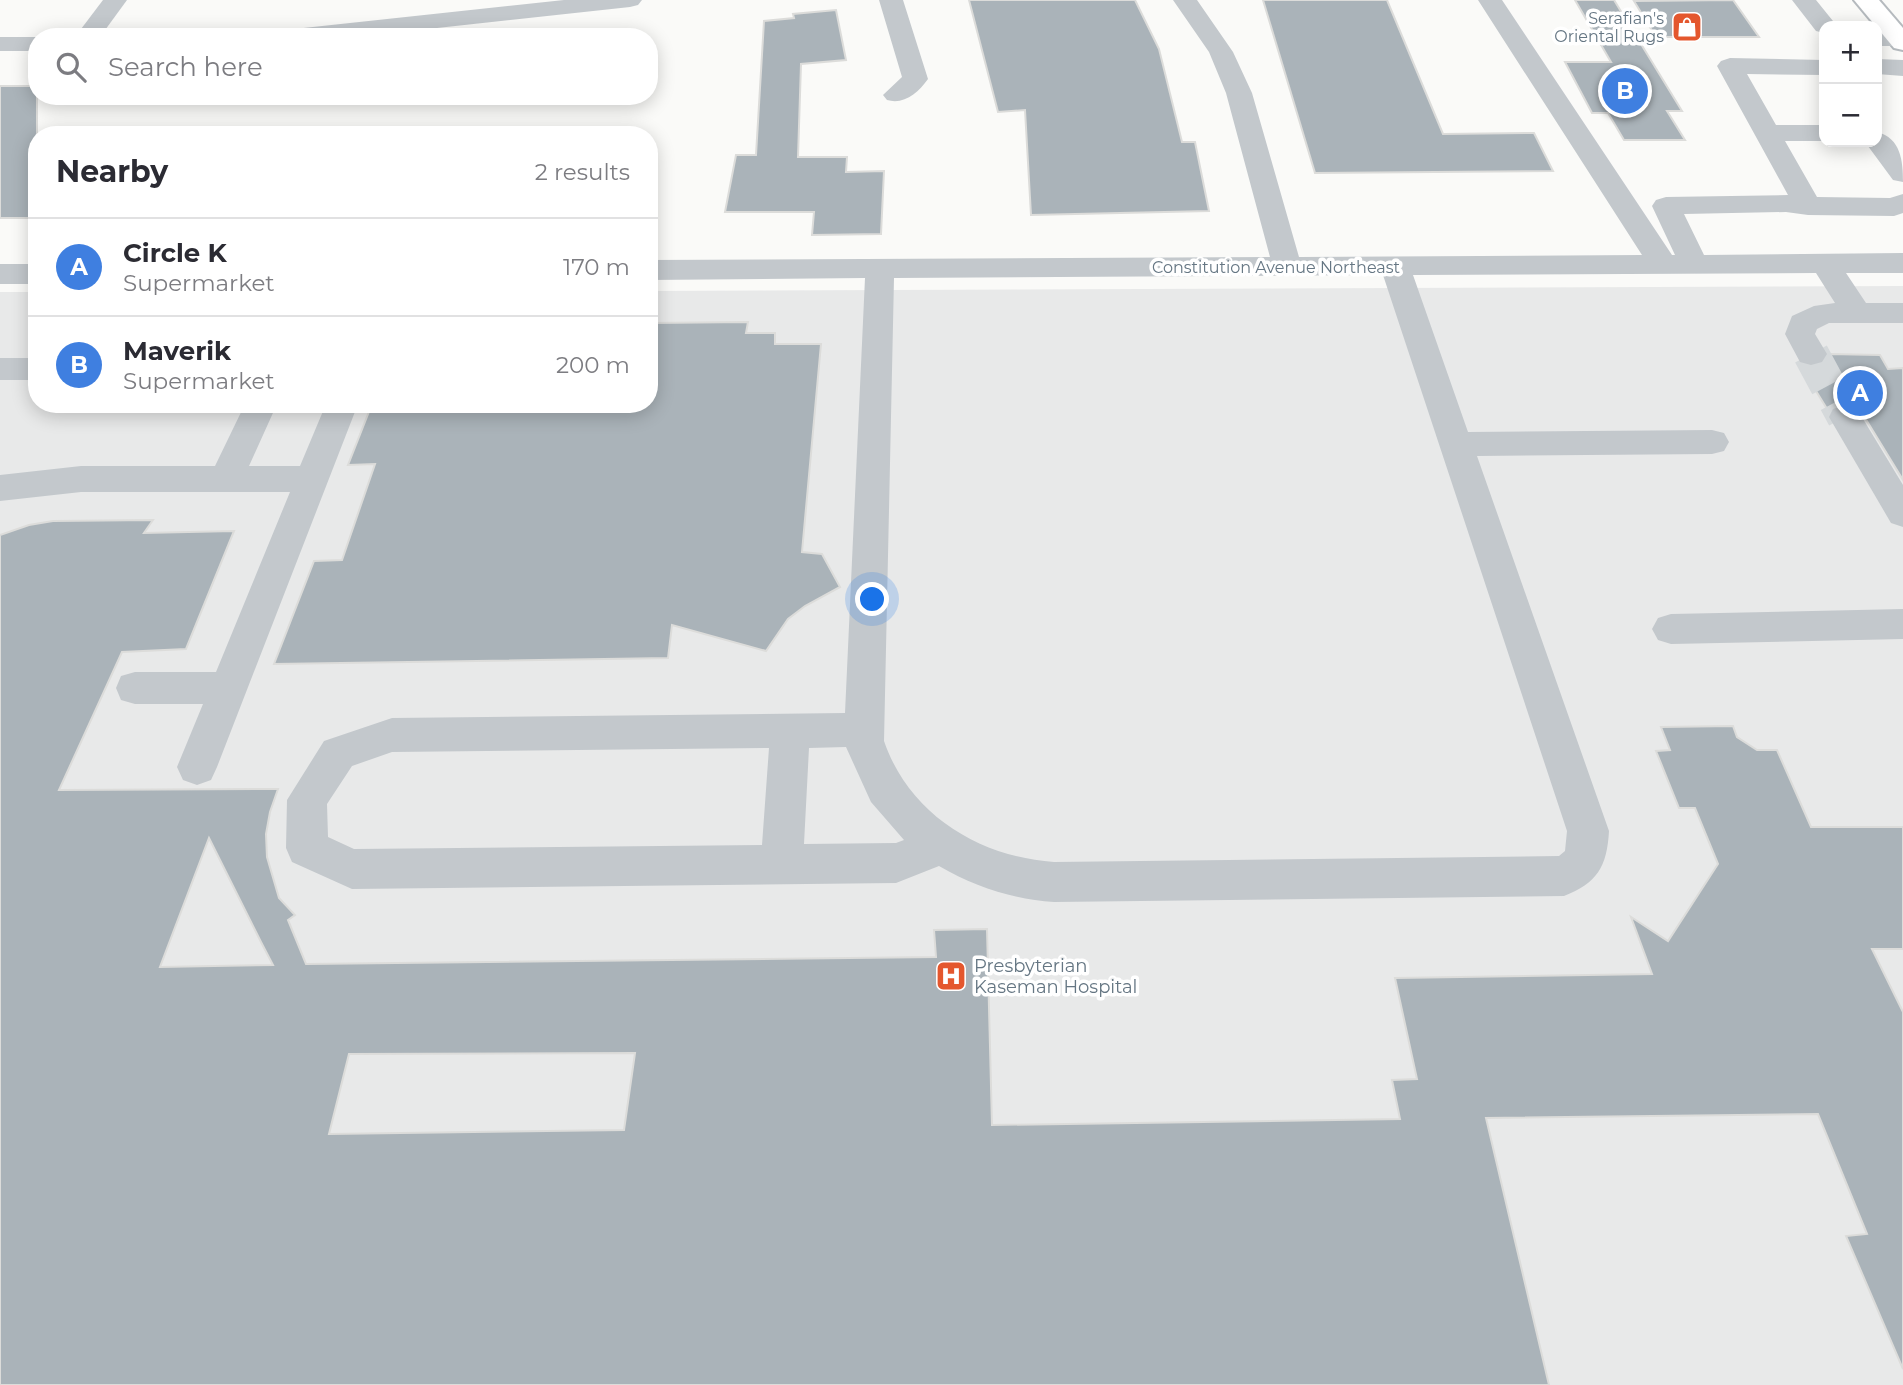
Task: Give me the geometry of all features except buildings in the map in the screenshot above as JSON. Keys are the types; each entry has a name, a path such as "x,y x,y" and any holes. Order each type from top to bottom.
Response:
{"main road":[{"path":"1866,0 1893,41"}],"street":[{"path":"94,28 115,0"},
{"path":"369,28 630,0"},
{"path":"891,0 915,79 896,95"},
{"path":"1185,0 1221,52 1239,93 1287,267"},
{"path":"1490,0 1663,264"},
{"path":"1804,0 1821,21"},
{"path":"0,44 28,44"},
{"path":"1808,206 1730,66 1819,68"},
{"path":"1882,67 1903,68"},
{"path":"1768,133 1819,133"},
{"path":"1882,147 1903,174"},
{"path":"1694,264 1666,206 1786,203 1808,206 1894,207 1903,203"},
{"path":"1824,263 1857,313"},
{"name":"Constitution Avenue Northeast","path":"658,270 1903,263"},
{"path":"880,269 864,730 868,758 880,784 905,815 942,845 979,866 1017,878 1054,882 1564,876 1574,872 1582,863 1587,847 1587,831 1395,266"},
{"path":"0,274 28,274"},
{"path":"1811,354 1800,334 1803,323 1825,313 1902,313"},
{"path":"0,369 28,369"},
{"path":"226,479 257,413"},
{"path":"197,767 338,413"},
{"path":"1845,417 1903,514"},
{"path":"1455,444 1712,442"},
{"path":"0,488 80,479 312,479"},
{"path":"1671,629 1903,624"},
{"path":"135,688 229,688"},
{"path":"864,730 392,735 338,753 307,800 307,848 352,869 896,863 942,845"},
{"path":"782,864 790,731"}],"shaded area":[{"name":"Presbyterian Kaseman Hospital","path":"1903,286 1903,1385 0,1385 0,292 28,292 28,413 658,413 658,291"}],"tunnel":[{"path":"1811,354 1845,417"}],"place":[{"name":"Serafian's Oriental Rugs","path":"1687,27"},
{"name":"Maverik","path":"1625,91"},
{"name":"Circle K","path":"1860,393"},
{"name":"Presbyterian Kaseman Hospital","path":"951,976"}]}
